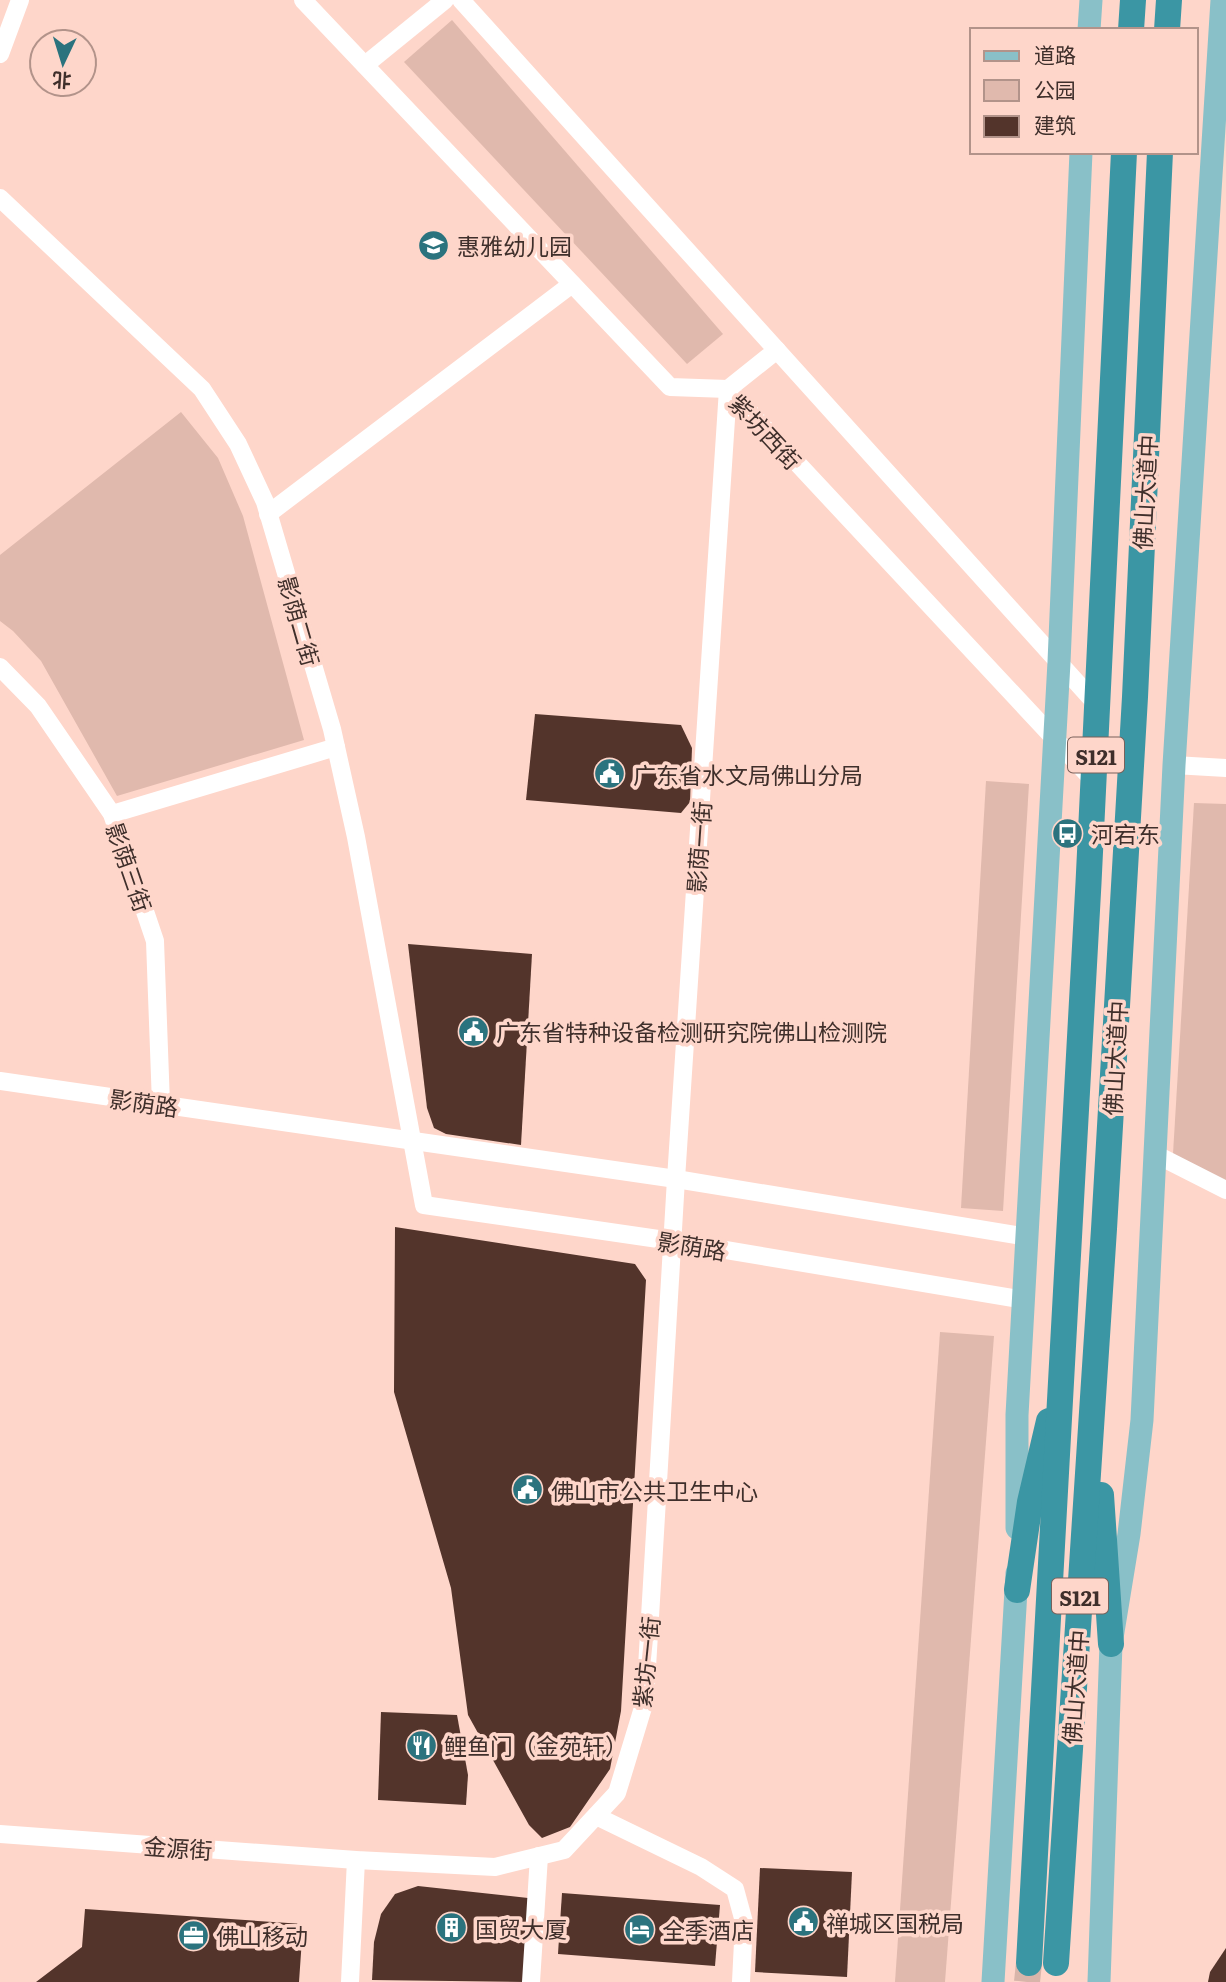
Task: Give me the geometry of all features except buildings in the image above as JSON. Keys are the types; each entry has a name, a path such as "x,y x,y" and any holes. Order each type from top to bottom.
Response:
{"highway":[{"path":"1131,28 1133,0"},
{"path":"1167,28 1169,0"},
{"name":"佛山大道中","path":"1028,1962 1065,1358 1124,154"},
{"name":"佛山大道中","path":"1056,1963 1096,1364 1135,697 1160,154"},
{"path":"1017,1590 1030,1503 1065,1358"},
{"path":"1096,1364 1101,1500 1111,1644"}],"main road":[{"path":"1089,28 1091,0"},
{"path":"1099,1982 1111,1644 1129,1534 1142,1420 1174,765 1222,0"},
{"path":"993,1982 1017,1590 1017,1415 1059,662 1082,154"}],"street":[{"path":"0,54 20,0"},
{"name":"紫坊西街","path":"303,0 670,387 728,389 1094,781"},
{"path":"365,65 445,0"},
{"path":"461,0 1098,706"},
{"name":"影荫二街","path":"0,198 202,389 238,444 268,514 336,747 414,1140"},
{"path":"268,514 572,284"},
{"path":"728,389 777,350"},
{"name":"影荫一街","path":"672,1241 728,389"},
{"name":"影荫三街","path":"0,667 38,706 112,814 155,941 161,1104"},
{"path":"112,814 336,747"},
{"path":"1174,765 1226,768"},
{"name":"影荫路","path":"0,1081 676,1179 1028,1237"},
{"name":"影荫路","path":"414,1140 424,1205 672,1241 1025,1300"},
{"path":"1155,1154 1226,1190"},
{"name":"紫坊一街","path":"356,1860 495,1867 564,1850 617,1793 645,1701 672,1241"},
{"path":"596,1816 701,1867 735,1889 744,1922 741,1982"},
{"name":"金源街","path":"0,1834 356,1860"},
{"path":"531,1982 539,1856"},
{"path":"350,1982 356,1860"}],"green space":[{"path":"452,20 723,334 687,364 404,62"},
{"path":"181,412 218,458 243,516 304,740 117,796 41,661 0,621 0,555"},
{"path":"986,781 1029,784 1003,1211 961,1208"},
{"path":"1194,803 1226,804 1226,1181 1173,1154"},
{"path":"940,1332 994,1336 945,1982 895,1982"}],"tunnel":[{"path":"1027,1982 1029,1963"}],"place":[{"name":"惠雅幼儿园","path":"434,245"},
{"name":"广东省水文局佛山分局","path":"610,774"},
{"name":"河宕东","path":"1068,833"},
{"name":"广东省特种设备检测研究院佛山检测院","path":"473,1031"},
{"name":"佛山市公共卫生中心","path":"528,1490"},
{"name":"鲤鱼门（金苑轩）","path":"421,1745"},
{"name":"禅城区国税局","path":"803,1922"},
{"name":"国贸大厦","path":"452,1928"},
{"name":"全季酒店","path":"639,1929"},
{"name":"佛山移动","path":"193,1935"}]}
